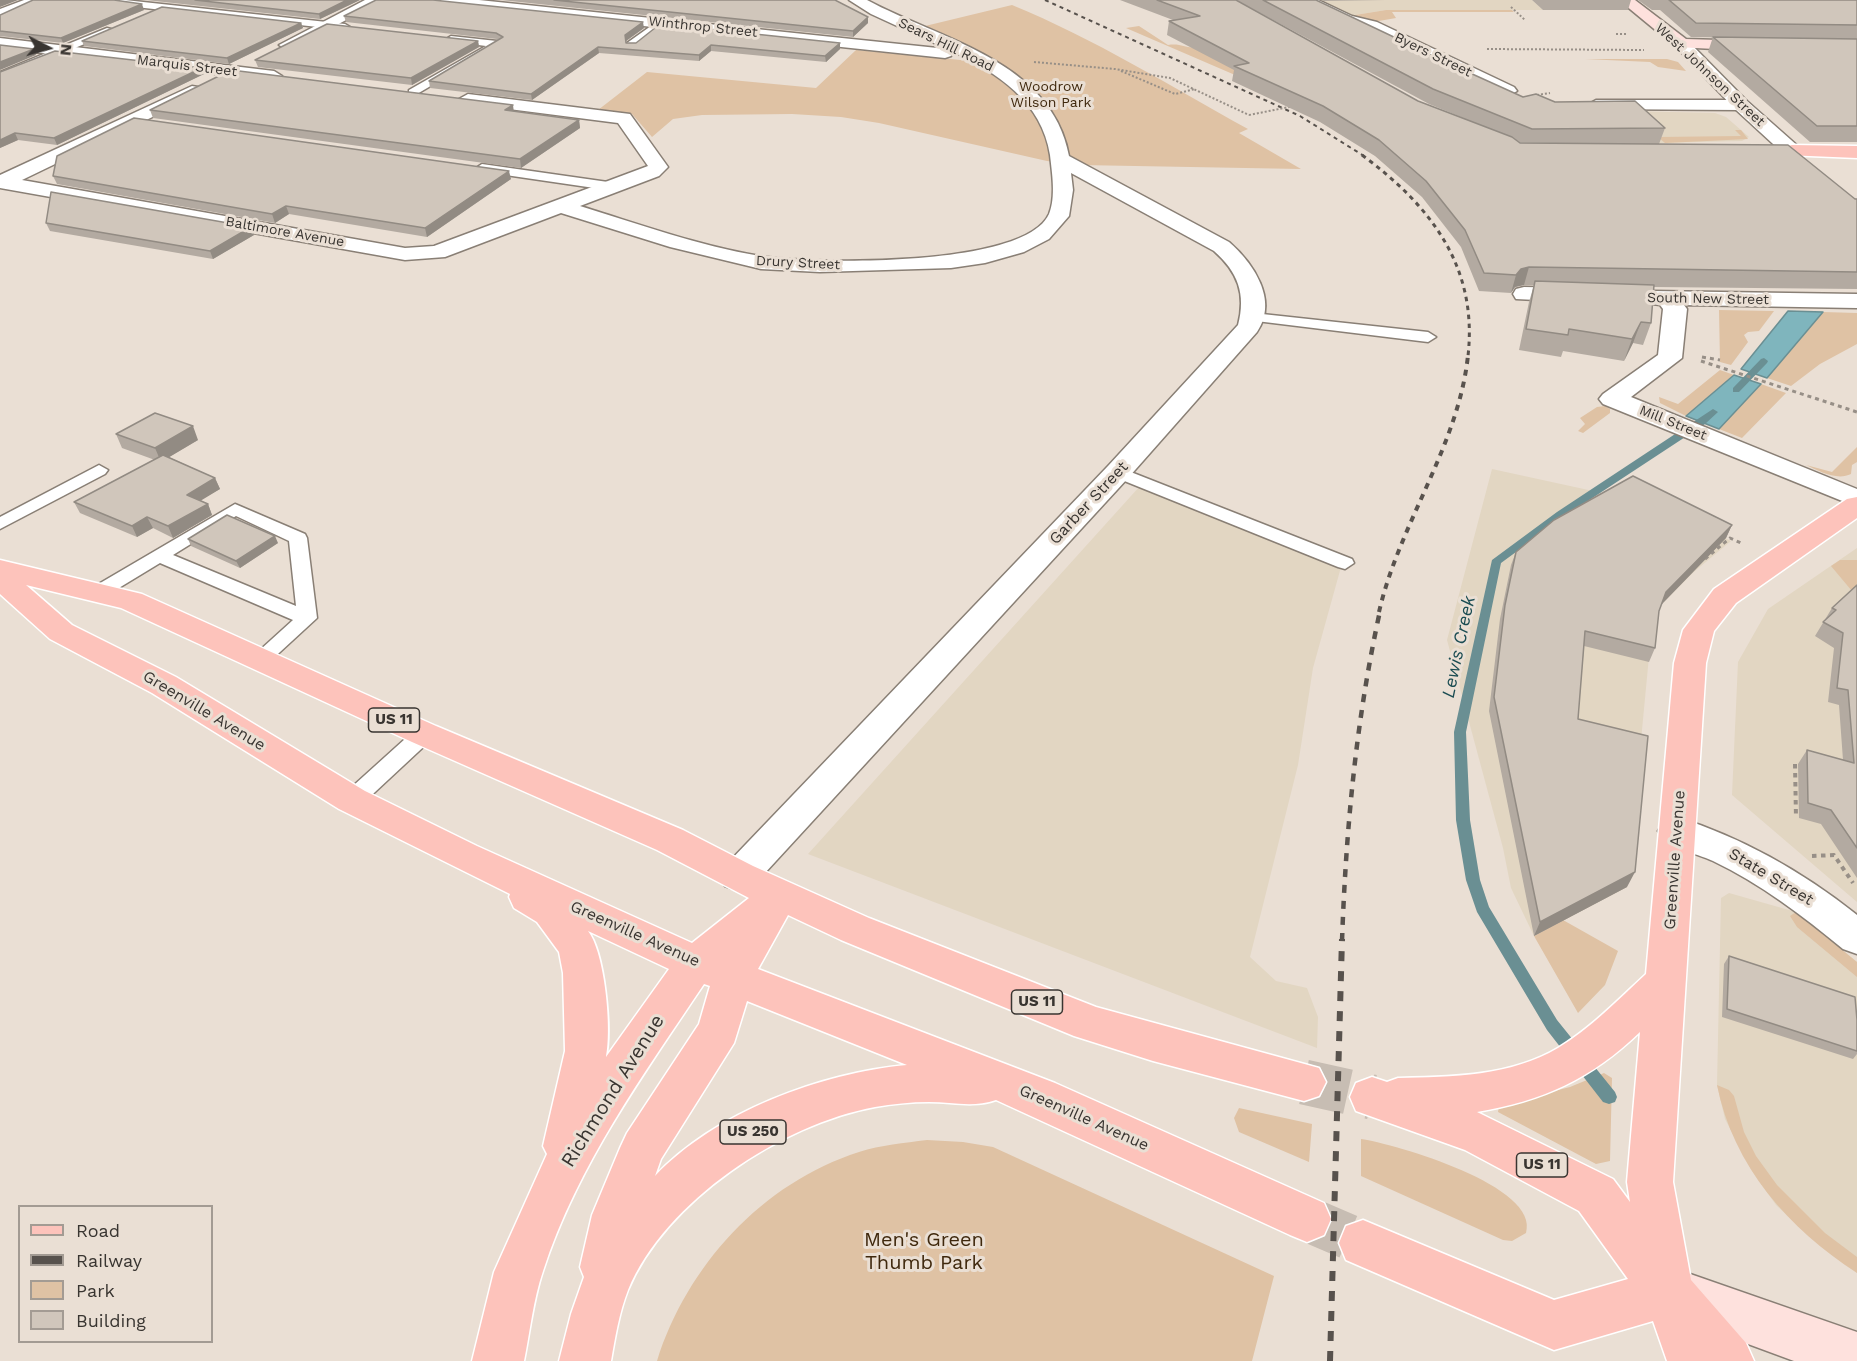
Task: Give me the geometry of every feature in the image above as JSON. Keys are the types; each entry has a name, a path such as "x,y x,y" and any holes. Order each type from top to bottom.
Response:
{"main road":[{"name":"West Johnson Street","path":"1626,0 1682,44"},
{"path":"1682,44 1771,46"},
{"path":"1792,152 1857,152"},
{"path":"1792,152 1812,168"},
{"name":"Greenville Avenue","path":"1668,1292 1650,1182 1690,663 1699,630 1714,609 1736,587 1857,505"},
{"name":"US 11","path":"0,569 131,601 424,734 670,840 739,876 855,929 1089,1023 1153,1043 1304,1082"},
{"name":"Greenville Avenue","path":"0,578 61,632 164,686 352,800 464,856 715,970 1039,1097 1307,1218"},
{"path":"464,856 551,911 578,948 584,973 586,1051 559,1176"},
{"name":"Richmond Avenue","path":"498,1361 518,1272 559,1176 613,1083 780,895"},
{"path":"597,1302 616,1215 626,1187 652,1132 718,1030 715,970"},
{"name":"US 11","path":"1666,981 1593,1048 1541,1078 1498,1089 1448,1096 1372,1097 1479,1134 1596,1195 1668,1292 1728,1361"},
{"name":"US 250","path":"585,1361 597,1302 613,1268 631,1239 670,1192 717,1154 791,1112 857,1091 908,1083 965,1083 1039,1097"},
{"path":"1363,1243 1554,1325 1668,1292 1857,1358"},
{"name":"US 11","path":"1668,1292 1693,1361"}],"street":[{"path":"0,14 38,0"},
{"path":"1,182 377,0"},
{"name":"Winthrop Street","path":"436,0 973,57"},
{"name":"Sears Hill Road","path":"856,0 1008,76 1032,97 1056,132 1062,160"},
{"name":"Byers Street","path":"1306,0 1347,19 1372,25 1522,98"},
{"name":"Marquis Street","path":"0,44 289,78"},
{"name":"West Johnson Street","path":"1682,44 1741,105 1792,152"},
{"path":"407,92 624,118 658,166 652,172 564,207"},
{"path":"1583,105 1741,105"},
{"path":"1767,151 1792,152"},
{"path":"1062,160 1226,250 1248,277 1254,309 1253,317"},
{"name":"Drury Street","path":"564,207 702,250 749,261 784,264 935,264 1000,253 1043,234 1063,211 1062,160"},
{"name":"Baltimore Avenue","path":"1,182 405,254 437,252 564,207"},
{"name":"South New Street","path":"1524,294 1857,301"},
{"name":"Mill Street","path":"1667,298 1675,309 1670,358 1612,399 1857,499"},
{"name":"Garber Street","path":"739,876 1118,472 1237,342 1249,327 1253,317"},
{"name":"State Street","path":"1677,831 1722,847 1762,868 1806,896 1857,938"}],"lane":[{"path":"99,0 360,29"},
{"path":"142,16 163,7"},
{"path":"631,45 661,23"},
{"path":"0,76 122,24"},
{"path":"407,92 497,44 440,38"},
{"path":"130,120 154,123"},
{"path":"473,167 615,187"},
{"path":"1253,317 1428,337"},
{"path":"0,524 99,470"},
{"path":"1118,472 1345,563"},
{"path":"97,593 235,509 298,538 307,618"},
{"path":"160,556 307,618"},
{"path":"260,659 307,618"},
{"path":"352,800 424,734"}],"path":[{"path":"1511,8 1526,20"},
{"path":"1485,49 1648,50"},
{"path":"973,57 1069,63 1170,78 1249,115 1303,105"},
{"path":"1115,69 1175,94 1195,89"},
{"path":"1694,358 1857,412"},
{"path":"1721,533 1741,543"},
{"path":"1701,562 1730,538"},
{"path":"1795,764 1796,818"},
{"path":"1803,856 1834,855 1857,888"},
{"path":"1838,861 1845,860"}],"shaded area":[{"path":"1315,0 1532,0 1543,10 1386,10 1349,16"},
{"path":"1584,110 1715,113 1726,117 1749,137 1742,141 1659,143"},
{"path":"1492,469 1616,496 1628,489 1731,541 1695,571 1660,606 1652,625 1627,887 1534,936 1511,888 1503,848 1447,640"},
{"path":"1140,486 1341,567 1313,668 1298,765 1250,957 1276,981 1307,988 1318,1017 1317,1048 808,854"},
{"path":"1857,548 1857,902 1732,795 1738,662 1768,609"},
{"path":"1729,893 1796,912 1857,962 1857,1273 1811,1238 1776,1205 1752,1171 1725,1119 1717,1085 1721,898"}],"green space":[{"name":"Woodrow Wilson Park","path":"1012,5 1103,48 1248,129 1239,133 1301,169 1080,165 1047,161 879,123 841,117 792,114 702,115 673,119 652,137 632,114 598,110 647,72 816,88 856,50 992,63 921,27"},
{"path":"1386,10 1512,10 1514,12 1392,12 1396,18 1373,22 1349,16"},
{"path":"1139,26 1168,45 1197,47 1233,67 1242,78 1126,28"},
{"path":"1585,59 1667,59 1678,62 1686,71 1658,67 1650,62"},
{"path":"1735,130 1741,130 1748,139 1665,143 1658,137 1741,136"},
{"path":"1719,310 1774,311 1759,331 1748,332 1744,335 1748,342 1731,365 1720,362"},
{"path":"1823,312 1857,313 1857,344 1820,364 1791,386 1767,378"},
{"path":"1720,370 1734,375 1686,416 1660,403 1659,397 1678,404"},
{"path":"1761,384 1786,393 1742,438 1719,429"},
{"path":"1605,406 1610,409 1610,413 1583,433 1578,431 1585,424 1580,418 1597,407"},
{"path":"1857,447 1857,462 1852,465 1851,474 1846,476 1834,476 1806,465 1832,472"},
{"path":"1840,560 1857,560 1857,597 1831,566"},
{"path":"1796,912 1857,962 1857,977 1797,927 1790,916"},
{"path":"1563,920 1618,951 1605,985 1578,1013 1534,936"},
{"path":"1604,1073 1612,1078 1610,1161 1596,1164 1498,1112 1499,1105 1570,1087"},
{"path":"1717,1085 1729,1090 1734,1096 1744,1132 1756,1156 1777,1185 1825,1233 1857,1257 1857,1273 1809,1236 1787,1216 1768,1193 1750,1168 1736,1142 1725,1115"},
{"path":"1239,1108 1312,1124 1309,1162 1239,1132 1234,1118"},
{"path":"1361,1139 1432,1159 1462,1170 1489,1184 1511,1199 1525,1216 1526,1233 1512,1241 1503,1240 1361,1176"},
{"name":"Men's Green Thumb Park","path":"927,1140 963,1142 993,1147 1274,1276 1252,1361 657,1361 670,1326 709,1261 733,1232 760,1207 791,1184 824,1166 859,1152 893,1144"}],"water":[{"path":"1788,311 1823,312 1767,378 1741,369"},
{"path":"1734,375 1761,384 1719,429 1686,416"}],"building":[{"path":"33,0 114,0 142,4 61,38 0,31 0,15"},
{"path":"195,0 347,0 319,14"},
{"path":"376,0 433,0 643,22 625,35 626,43 636,43 660,24 840,43 825,56 711,45 699,55 598,47 531,94 429,81 503,37 496,33 344,16"},
{"path":"554,0 835,0 868,17 853,31"},
{"path":"1157,0 1236,0 1418,101 1512,137 1520,143 1788,145 1857,199 1857,272 1529,267 1521,269 1516,275 1484,273 1465,230 1426,181 1379,140 1323,106 1234,66 1249,63 1169,21 1200,16"},
{"path":"1263,0 1316,0 1523,97 1536,94 1555,102 1635,101 1665,128 1532,129 1433,89"},
{"path":"1669,0 1857,0 1857,25 1696,23"},
{"path":"162,7 301,23 227,58 82,41"},
{"path":"327,24 478,41 411,78 255,60"},
{"path":"1713,37 1857,39 1857,126 1817,126"},
{"path":"0,45 34,49 0,62"},
{"path":"55,51 202,68 54,138 15,133 0,140 0,72"},
{"path":"231,70 513,105 505,110 579,120 520,159 150,110"},
{"path":"134,118 509,171 425,228 286,206 272,214 53,176 57,156"},
{"path":"51,192 251,227 210,251 46,223"},
{"path":"1535,281 1654,285 1651,323 1641,322 1632,339 1569,329 1568,335 1526,329"},
{"path":"155,413 193,426 155,448 116,434"},
{"path":"163,455 215,478 187,495 208,504 168,526 147,517 132,526 74,502"},
{"path":"1633,476 1732,525 1666,592 1659,611 1655,648 1585,631 1578,719 1648,736 1635,872 1540,922 1494,697 1505,605 1516,552 1554,520"},
{"path":"227,515 275,536 236,561 188,539"},
{"path":"1857,585 1857,848 1831,810 1808,803 1807,750 1854,763 1848,690 1837,688 1843,633 1823,622 1836,610 1832,608"},
{"path":"1729,956 1855,997 1857,1051 1727,1009"}],"waterway":[{"name":"Lewis Creek","path":"1736,390 1764,361"},
{"name":"Lewis Creek","path":"1609,1097 1552,1025 1482,908 1473,880 1463,820 1460,732 1496,562 1561,514 1702,422 1713,412"}],"tunnel":[{"path":"1304,1082 1372,1097"},
{"path":"1307,1219 1363,1243"}],"railway":[{"path":"1045,0 1300,116 1364,156"},
{"path":"1362,155 1409,195 1445,241 1457,267 1465,294 1469,324 1468,356"},
{"path":"1379,612 1400,547 1453,421 1468,355"},
{"path":"1342,941 1346,858 1358,734 1380,611"},
{"path":"1330,1361 1342,939"}]}
